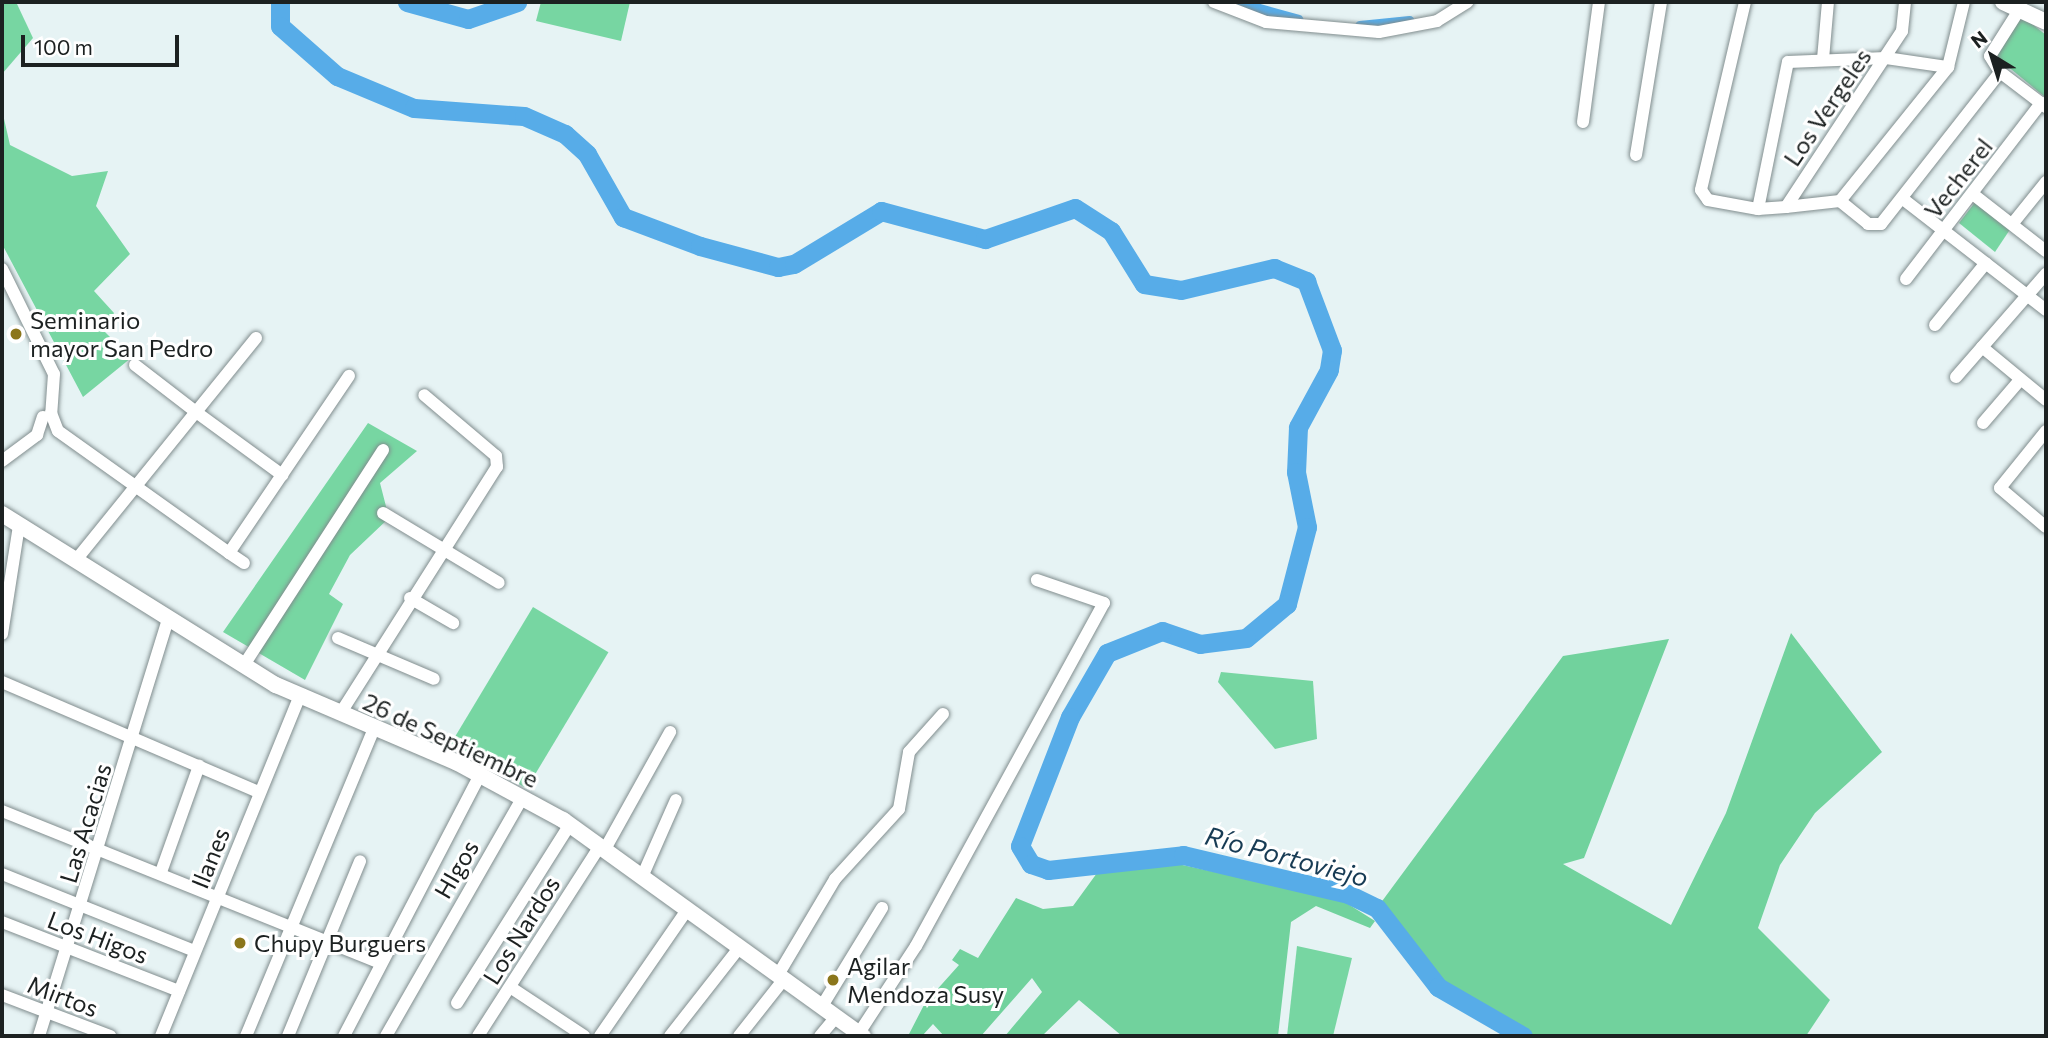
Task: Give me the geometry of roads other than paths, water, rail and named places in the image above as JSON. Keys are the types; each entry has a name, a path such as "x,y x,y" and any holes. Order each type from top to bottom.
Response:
{"street":[{"path":"1214,2 1266,22 1379,33 1437,22 1468,2"},
{"path":"1583,122 1600,2"},
{"path":"1636,155 1661,2"},
{"path":"1745,2 1701,190 1708,200 1758,209 1840,201 1875,226 1903,199 2000,72"},
{"path":"1823,59 1828,2"},
{"name":"Los Vergeles","path":"1786,207 1902,32 1905,2"},
{"path":"1840,201 1948,67 1964,2"},
{"path":"2003,2 2021,8 2046,22"},
{"path":"2021,8 1990,56 2000,72 2044,105"},
{"path":"1758,209 1788,62 1886,58 1948,67"},
{"name":"Vecherel","path":"1906,279 2044,105"},
{"path":"2013,223 2046,183"},
{"path":"1974,195 2046,251"},
{"path":"1903,199 2046,310"},
{"path":"1935,325 1986,263"},
{"path":"2,269 54,374 53,424 135,488 244,563"},
{"path":"1956,377 2046,274"},
{"path":"76,561 256,338"},
{"path":"1982,347 2046,401"},
{"path":"135,365 282,474"},
{"path":"229,553 349,376"},
{"path":"1983,423 2020,380"},
{"path":"340,713 471,504 496,456 424,395"},
{"path":"2,461 37,435 43,417"},
{"path":"2046,431 2000,488 2046,527"},
{"path":"2034,446 2046,455"},
{"path":"244,665 383,450"},
{"path":"383,513 499,583"},
{"name":"26 de Septiembre","path":"2,514 168,620 299,696 480,775 570,824 861,1035"},
{"path":"2,634 19,524"},
{"path":"861,1035 916,946 1104,603 1037,580"},
{"path":"410,598 453,623"},
{"name":"Las Acacias","path":"39,1036 49,1013 168,620"},
{"path":"338,638 379,651 434,679"},
{"path":"2,681 259,792"},
{"name":"Ilanes","path":"161,1036 299,696"},
{"path":"739,1036 781,977 835,879 899,809 909,752 943,714"},
{"path":"246,1036 374,728"},
{"name":"Los Nardos","path":"478,1036 602,847 670,732"},
{"path":"161,872 199,766"},
{"path":"344,1036 378,962 480,775"},
{"name":"HIgos","path":"386,1036 523,797"},
{"path":"642,877 676,800"},
{"path":"2,811 161,872 378,962"},
{"path":"457,1003 570,824"},
{"path":"288,1036 329,943 360,861"},
{"path":"2,874 195,951"},
{"path":"821,1006 882,908"},
{"path":"600,1036 687,910"},
{"name":"Los Higos","path":"2,922 178,991"},
{"path":"670,1036 739,948"},
{"path":"510,987 584,1036"},
{"name":"Mirtos","path":"2,995 110,1036"},
{"path":"820,1036 836,1017"},
{"path":"557,1036 565,1024"}],"waterway":[{"name":"Río Portoviejo","path":"280,2 280,26 337,76 414,108 524,116 565,134 587,154 623,217 700,246 778,267 794,264 881,211 985,239 1075,208 1111,231 1144,284 1181,290 1274,268 1306,281 1332,350 1329,370 1298,427 1296,472 1307,527 1287,604 1246,638 1200,644 1162,631 1107,653 1070,717 1020,846 1031,864 1048,870 1183,855 1348,894 1377,908 1438,987 1523,1036"},
{"name":"Río Portoviejo","path":"407,2 468,19 517,2"},
{"path":"1235,2 1299,20"},
{"path":"1360,26 1410,21"}],"place":[{"name":"Seminario mayor San Pedro","path":"16,334"},
{"name":"Chupy Burguers","path":"240,943"},
{"name":"Agilar Mendoza Susy","path":"833,980"}]}
